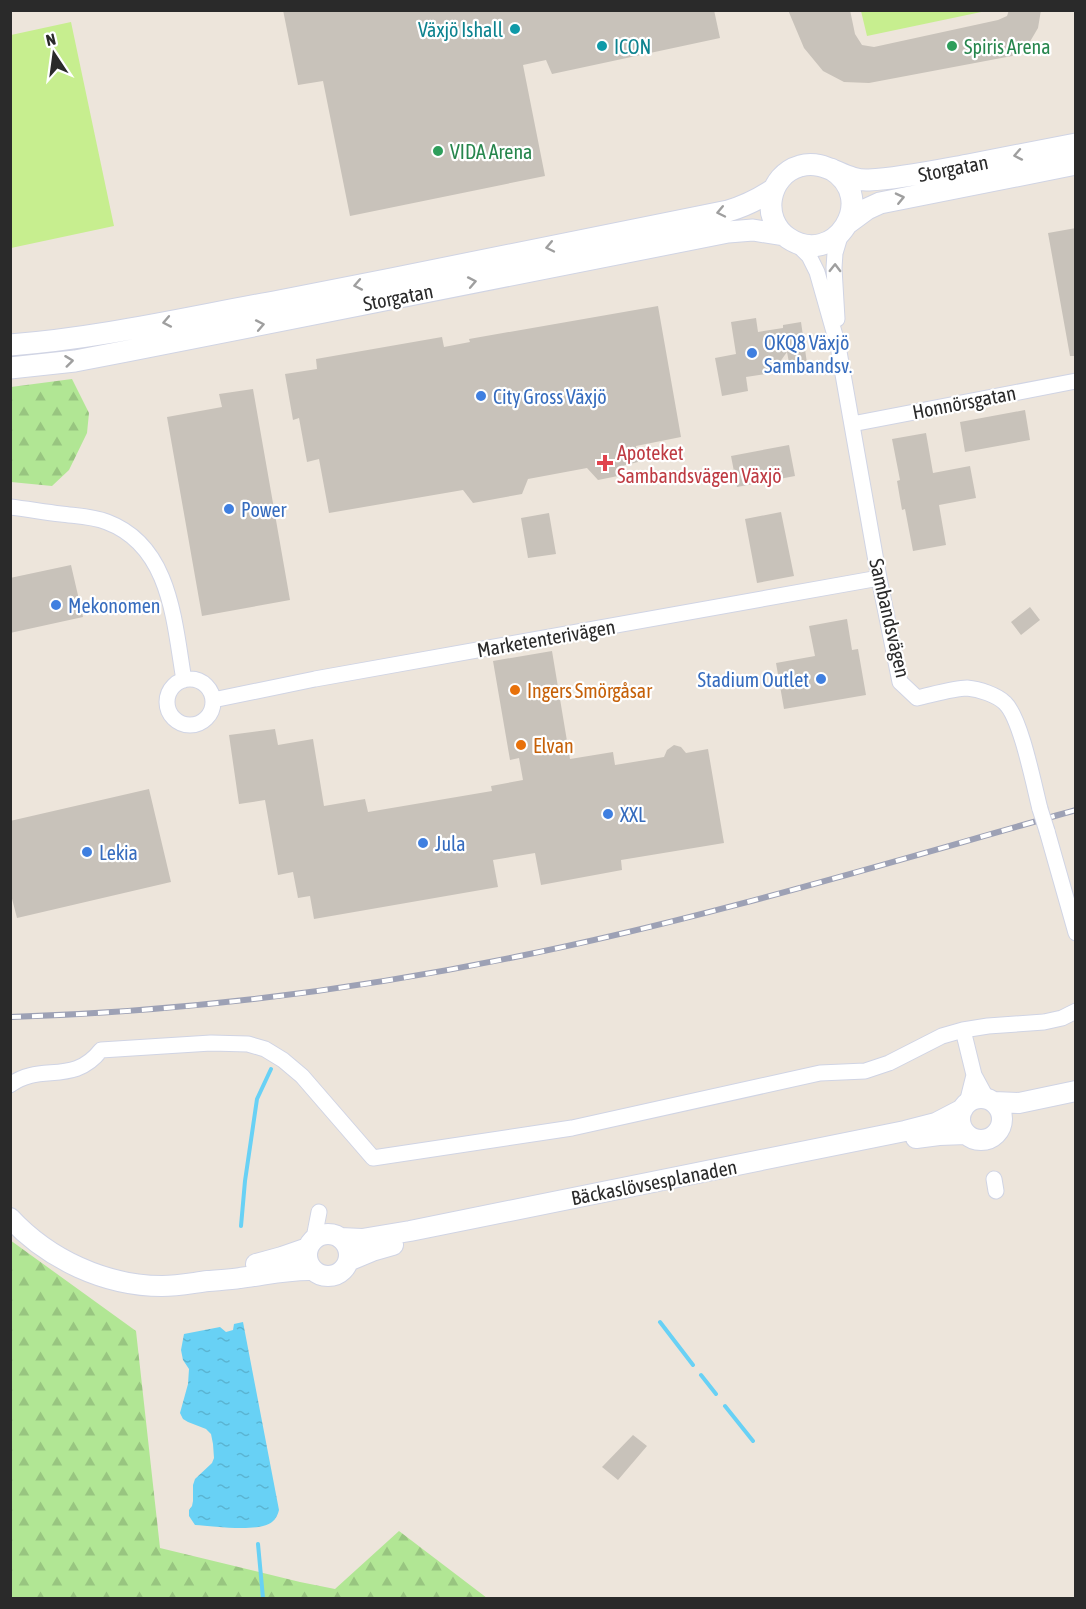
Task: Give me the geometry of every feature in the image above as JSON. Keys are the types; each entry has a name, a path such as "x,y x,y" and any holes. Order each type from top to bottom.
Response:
{"main road":[{"name":"Storgatan","path":"10,345 146,326 717,213 745,206 760,199 774,189 786,173 800,166 814,164 856,180 908,177 1076,144"},
{"name":"Storgatan","path":"10,368 75,361 728,232 753,230 805,245 819,245 831,241 867,209 880,203 1076,164"},
{"path":"831,169 843,180 850,193 852,207 844,228"},
{"path":"774,189 771,213 775,223 790,239"}],"street":[{"name":"Sambandsvägen","path":"838,346 834,268 835,253 844,228"},
{"name":"Sambandsvägen","path":"790,239 809,256 818,272 838,346 900,682 917,698 966,688 983,691 1004,701 1010,709 1018,728 1076,933"},
{"name":"Honnörsgatan","path":"852,423 1076,381"},
{"path":"10,507 105,521 123,529 138,540 157,565 165,588 184,680"},
{"name":"Marketenterivägen","path":"213,700 315,679 879,578"},
{"path":"191,679 203,683 213,700 209,714 198,723 191,725 177,721 168,710 168,695 177,683 184,680 191,679"},
{"path":"10,1085 29,1076 80,1068 94,1059 101,1050 211,1043 248,1044 265,1049 284,1060 302,1076 373,1158 572,1128 820,1073 865,1071 889,1063 942,1036 963,1030 1044,1022 1062,1018 1076,1011"},
{"path":"963,1030 978,1103"},
{"name":"Bäckaslövsesplanaden","path":"340,1238 362,1239 410,1231 904,1131 936,1123 978,1103 1019,1103 1076,1091"},
{"name":"Bäckaslövsesplanaden","path":"348,1261 372,1251 411,1240 903,1141 939,1135 966,1134 976,1140 987,1140 996,1134 1001,1126 1027,1114 1076,1100"},
{"path":"966,1134 960,1124 960,1116 978,1103 999,1108 1002,1114 1001,1126"},
{"path":"313,1270 307,1259 319,1212"},
{"path":"10,1218 36,1242 70,1263 116,1281 160,1286 185,1285 290,1270 313,1270 323,1275 334,1275 344,1268 348,1261 348,1250 340,1238 322,1234 311,1243 209,1281"}],"green space":[{"path":"861,10 986,11 867,36"},
{"path":"71,22 114,226 11,248 11,35"},
{"path":"72,379 89,413 87,433 69,470 52,486 11,482 11,387"},
{"path":"10,1240 136,1331 160,1548 335,1589 399,1531 487,1598 11,1598"}],"water":[{"path":"243,1322 279,1510 272,1522 257,1527 195,1525 189,1516 193,1501 193,1485 195,1479 212,1463 214,1458 211,1434 206,1429 183,1419 180,1413 188,1384 189,1369 183,1360 181,1350 184,1334 220,1327 226,1332 233,1330 234,1324"}],"building":[{"path":"283,10 714,10 720,38 552,74 546,60 523,65 545,176 350,216 323,81 298,85"},
{"name":"Spiris Arena","path":"788,10 850,10 855,34 862,45 874,47 998,20 1007,16 1009,10 1041,10 1038,28 1028,45 1012,56 869,83 844,82 823,71 804,48"},
{"path":"1076,228 1076,356 1070,356 1048,233"},
{"name":"City Gross Växjö","path":"658,306 681,437 636,446 638,462 622,466 618,476 598,480 587,468 528,479 522,494 473,503 463,490 329,513 319,459 307,462 299,418 293,420 285,374 317,369 316,359 442,337 444,347 470,342 469,339"},
{"path":"756,318 758,332 801,322 808,370 791,373 787,352 772,373 746,377 748,391 722,396 715,358 736,354 731,322"},
{"name":"Power","path":"253,389 290,600 202,616 167,417 222,407 219,394"},
{"path":"1025,410 1030,440 965,452 960,422"},
{"path":"926,433 933,473 970,466 976,498 939,505 946,545 913,551 905,509 902,510 897,481 900,480 892,439"},
{"path":"789,445 795,476 737,487 731,456"},
{"path":"781,512 794,576 757,583 745,519"},
{"path":"549,513 556,554 528,558 521,518"},
{"path":"71,565 83,617 10,633 10,578"},
{"path":"1030,607 1040,620 1021,635 1011,622"},
{"name":"Stadium Outlet","path":"847,619 852,650 858,649 866,695 784,709 776,663 815,656 809,626"},
{"path":"552,651 570,759 613,752 615,765 664,757 667,750 674,745 681,747 686,753 708,749 724,843 621,860 622,870 541,885 535,853 493,860 498,887 314,919 310,896 298,898 293,872 278,875 265,800 239,804 229,735 275,729 278,745 313,739 324,806 365,799 368,812 492,791 491,786 523,780 519,758 510,760 493,661"},
{"name":"Lekia","path":"149,789 171,882 17,918 10,891 10,821"},
{"path":"633,1435 647,1446 618,1480 602,1467"}],"waterway":[{"path":"241,1226 257,1099 271,1069"},
{"path":"660,1322 693,1365"},
{"path":"701,1375 716,1394"},
{"path":"725,1406 753,1441"},
{"path":"258,1544 263,1598"}],"railway":[{"path":"10,1017 137,1010 264,998 390,980 515,957 727,908 1076,810"}],"place":[{"name":"Växjö Ishall","path":"515,29"},
{"name":"ICON","path":"602,46"},
{"name":"Spiris Arena","path":"952,46"},
{"name":"VIDA Arena","path":"438,151"},
{"name":"OKQ8 Växjö Sambandsv.","path":"752,353"},
{"name":"City Gross Växjö","path":"481,396"},
{"name":"Apoteket Sambandsvägen Växjö","path":"605,463"},
{"name":"Power","path":"229,509"},
{"name":"Mekonomen","path":"56,605"},
{"name":"Stadium Outlet","path":"821,679"},
{"name":"Ingers Smörgåsar","path":"515,690"},
{"name":"Elvan","path":"521,745"},
{"name":"XXL","path":"608,814"},
{"name":"Jula","path":"423,843"},
{"name":"Lekia","path":"87,852"}]}
